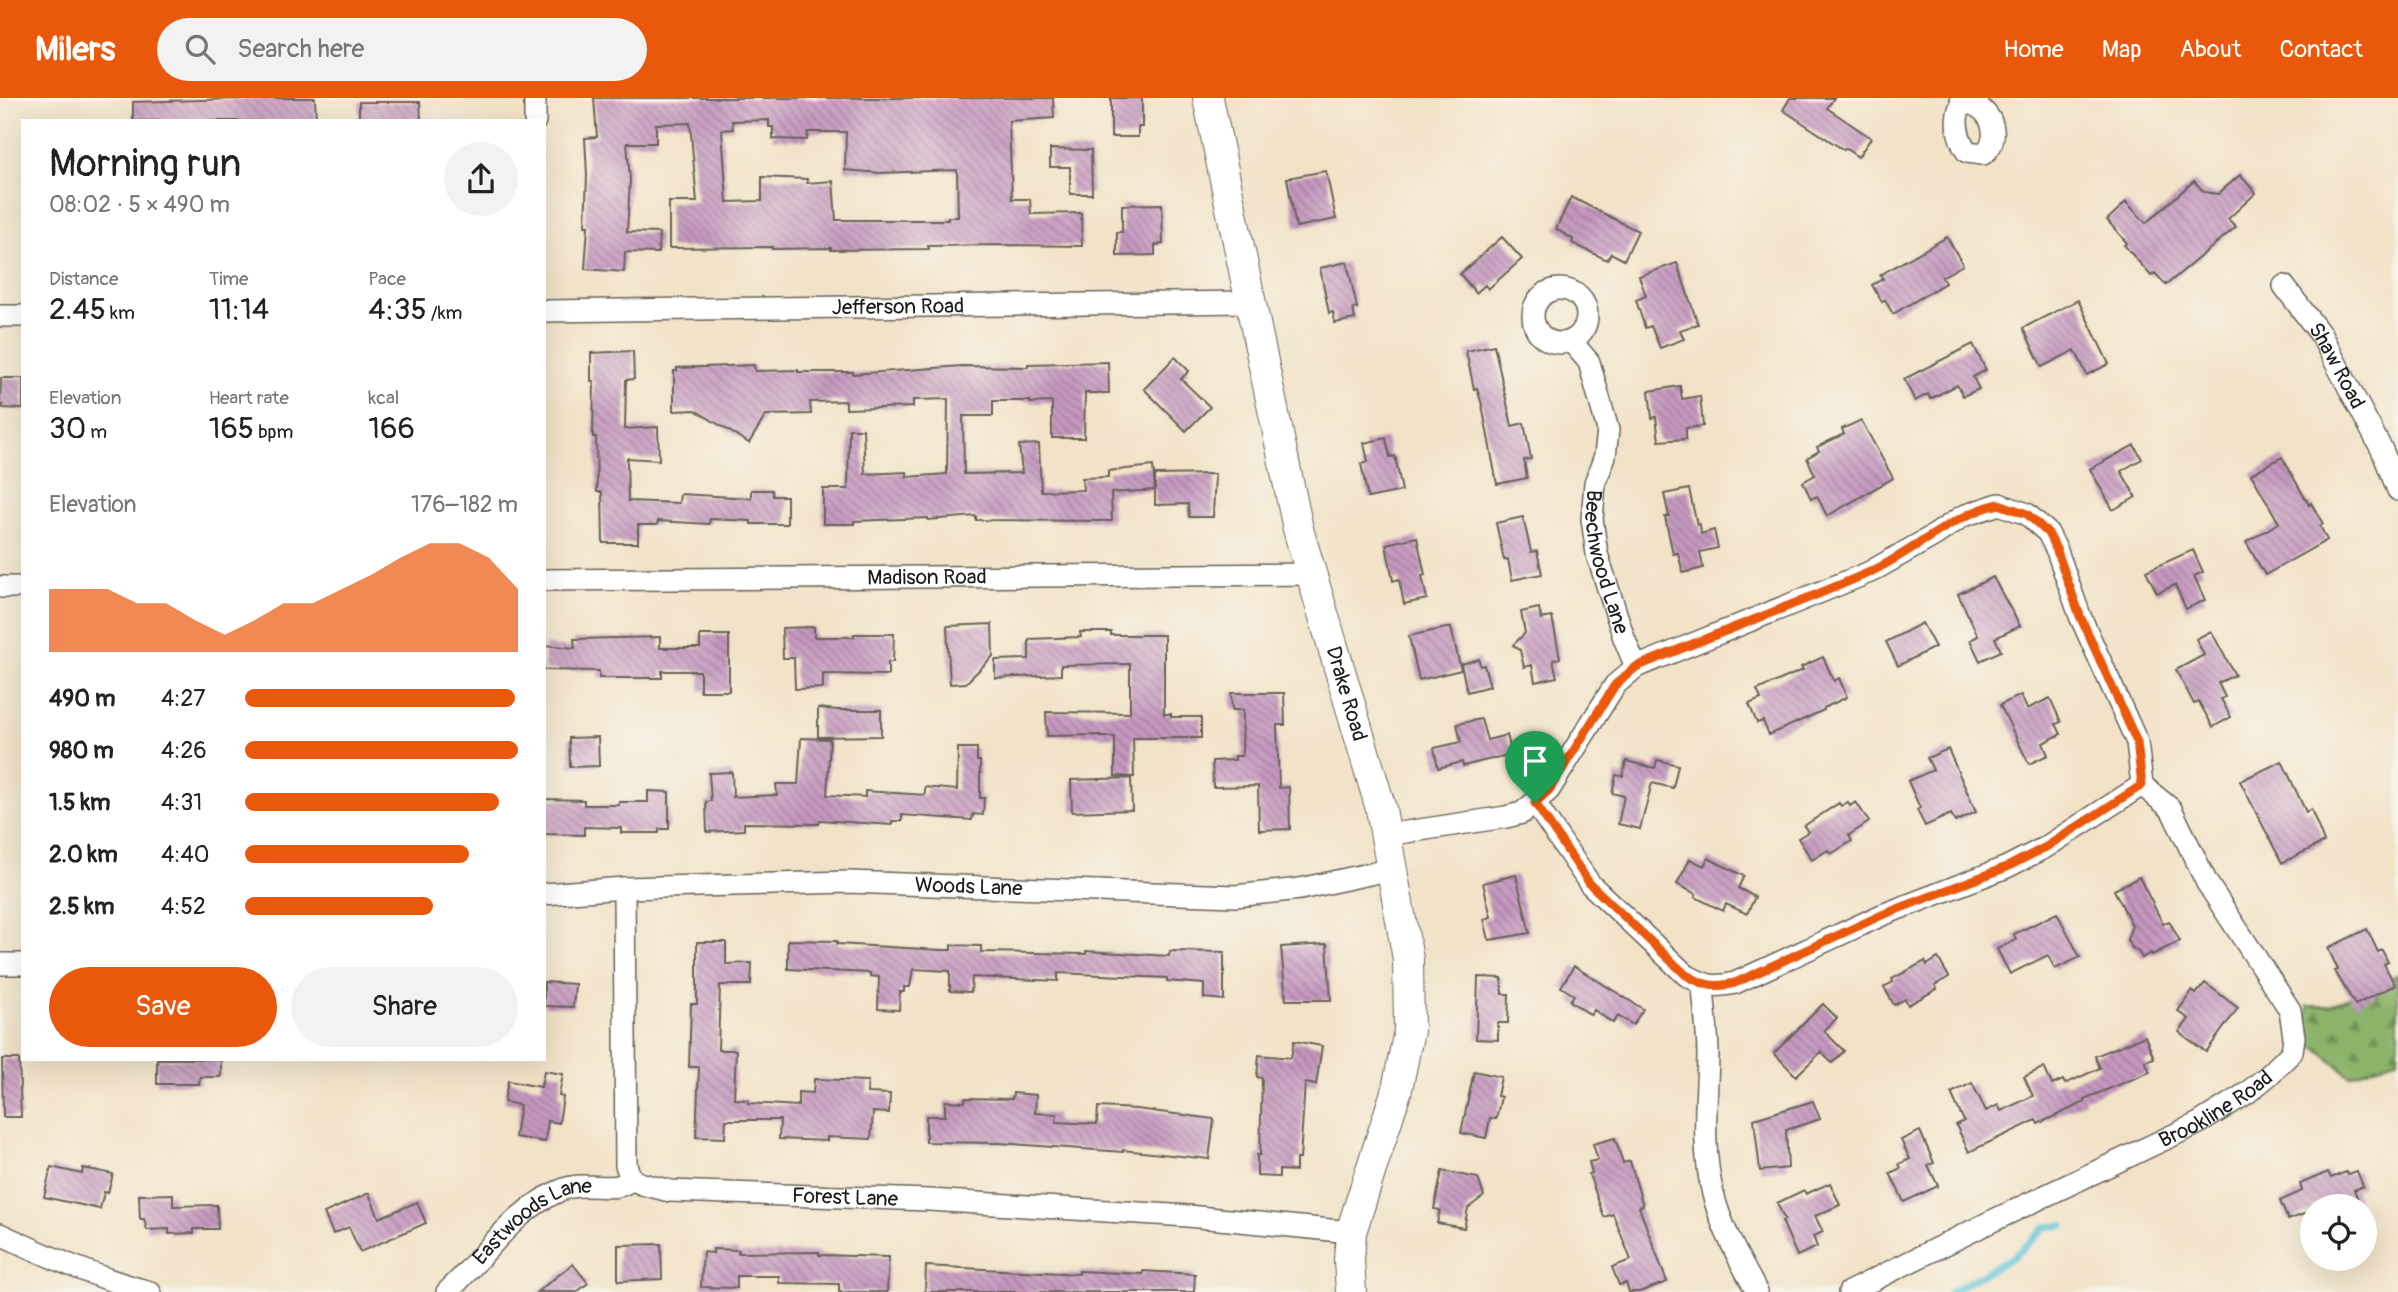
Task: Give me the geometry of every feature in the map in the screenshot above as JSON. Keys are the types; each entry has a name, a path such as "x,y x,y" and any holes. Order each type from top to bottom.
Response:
{"street":[{"path":"535,98 535,119"},
{"name":"Drake Road","path":"1208,99 1298,529 1381,809 1408,959 1409,1031 1397,1089 1351,1232 1351,1292"},
{"name":"Shaw Road","path":"2284,286 2321,335 2382,450 2398,489"},
{"name":"Jefferson Road","path":"546,311 1250,302"},
{"path":"0,316 21,316"},
{"name":"Beechwood Lane","path":"1571,341 1589,362 1608,429 1605,456 1595,483 1592,519 1597,554 1636,667"},
{"path":"1386,835 1522,813 1549,790 1615,685 1636,667 1870,572 1963,516 1999,504 2027,514 2048,533 2080,616 2137,742 2142,785 2046,847 2007,867 1882,915 1735,983 1717,987 1703,985 1686,975 1590,884 1535,803"},
{"name":"Madison Road","path":"546,580 1311,574"},
{"path":"0,587 21,587"},
{"name":"Brookline Road","path":"1850,1292 2199,1123 2247,1093 2292,1052 2294,1037 2290,1010 2207,883 2171,809 2142,785"},
{"name":"Woods Lane","path":"546,894 624,888 848,882 1235,895 1300,889 1392,869"},
{"path":"624,888 625,1165 631,1179"},
{"path":"0,964 21,964"},
{"path":"1703,985 1708,1053 1704,1117 1713,1194 1737,1256 1757,1292"},
{"name":"Forest Lane","path":"631,1179 670,1191 970,1202 1188,1216 1351,1232"},
{"name":"Eastwoods Lane","path":"447,1292 517,1219 541,1202 565,1188 587,1184 616,1188 626,1185 631,1179"},
{"path":"0,1234 75,1269 150,1292"}],"green space":[{"path":"2398,974 2398,1059 2350,1076 2307,1041 2308,1006 2330,1006"}],"building":[{"path":"315,98 316,119 133,119 133,102"},
{"path":"594,98 1053,98 1054,118 1009,121 1012,199 1030,199 1031,214 1081,213 1082,246 928,246 929,249 831,250 772,247 669,248 669,202 697,202 690,123 656,124 656,143 627,143 630,180 627,232 659,233 658,253 625,252 624,272 585,269 588,226 585,226 585,138 597,137","holes":["769,120 769,127 773,127 773,139 807,140 808,132 846,132 845,170 880,173 957,170 958,217 948,217 948,220 836,220 833,181 807,183 807,179 762,177 762,201 727,202 722,130 733,129 732,121"]},
{"path":"1111,98 1142,98 1142,127 1138,127 1138,137 1111,137"},
{"path":"1790,98 1834,98 1827,108 1871,138 1858,157 1783,110"},
{"path":"359,102 420,102 421,119 359,119"},
{"path":"1050,149 1091,150 1092,194 1070,194 1070,167 1050,167"},
{"path":"1326,171 1336,219 1296,227 1287,178"},
{"path":"2240,175 2256,193 2228,219 2236,227 2166,285 2155,273 2151,276 2107,220 2126,202 2146,223 2194,181 2204,192 2218,194"},
{"path":"1571,197 1638,231 1624,260 1611,253 1607,260 1572,243 1573,239 1556,229"},
{"path":"1162,204 1163,244 1155,245 1155,255 1117,256 1117,232 1122,232 1122,205"},
{"path":"1502,237 1522,259 1488,289 1485,285 1476,293 1460,274"},
{"path":"1947,237 1963,265 1942,277 1945,283 1893,314 1872,285 1883,279 1880,275"},
{"path":"1347,262 1357,308 1353,308 1355,319 1335,323 1333,312 1329,313 1320,268"},
{"path":"1677,263 1698,324 1680,330 1684,339 1660,348 1651,326 1645,328 1636,300 1646,296 1639,276"},
{"path":"2078,300 2109,364 2087,375 2075,350 2042,367 2023,328"},
{"path":"1973,344 1986,370 1973,377 1979,389 1963,396 1957,385 1930,399 1928,394 1915,401 1904,379"},
{"path":"1494,345 1512,426 1524,423 1531,459 1524,460 1527,478 1497,484 1482,405 1477,388 1474,389 1466,351"},
{"path":"633,351 634,379 626,380 625,429 658,427 659,460 627,458 628,501 679,503 680,494 751,498 751,490 772,490 773,496 787,496 787,524 751,524 751,521 710,519 709,524 658,521 657,525 638,525 638,543 603,543 602,492 597,492 596,437 593,437 594,381 591,381 591,353"},
{"path":"1175,357 1189,371 1181,379 1210,407 1186,431 1144,389"},
{"path":"1108,362 1109,393 1085,393 1084,438 1052,438 1052,402 993,401 993,416 963,416 964,474 1022,473 1019,445 1039,444 1041,491 1083,490 1082,478 1108,477 1108,471 1153,466 1155,490 1111,493 1112,521 976,520 976,516 823,524 823,489 848,489 849,429 863,429 865,474 907,472 907,477 947,474 948,399 913,400 913,407 846,409 846,401 810,402 811,414 766,415 749,443 695,410 674,411 674,371 677,371 677,368 754,365 755,371 798,370 853,374 962,366 1028,367 1028,364"},
{"path":"1,378 21,378 21,409 3,408 3,405 0,405"},
{"path":"1680,386 1682,399 1700,396 1703,426 1686,428 1686,439 1659,441 1656,417 1652,418 1649,391"},
{"path":"1861,420 1893,478 1827,516 1817,496 1811,499 1803,482 1815,475 1807,458 1819,451 1817,447 1844,434 1842,429"},
{"path":"1386,438 1390,457 1395,456 1402,491 1368,498 1361,464 1368,462 1364,443"},
{"path":"2134,445 2142,459 2121,471 2136,497 2113,510 2090,469"},
{"path":"2282,457 2323,524 2320,526 2327,540 2265,575 2246,542 2279,523 2251,474"},
{"path":"1215,474 1213,517 1189,517 1188,504 1155,505 1155,475"},
{"path":"1689,489 1701,534 1714,530 1718,548 1700,552 1703,568 1683,573 1678,553 1673,554 1665,517 1669,516 1664,494"},
{"path":"1523,517 1531,552 1537,551 1542,574 1512,580 1508,559 1504,560 1496,523"},
{"path":"1417,537 1427,599 1404,604 1399,579 1393,581 1386,544"},
{"path":"2193,550 2203,572 2194,576 2205,600 2186,609 2175,585 2157,593 2146,571"},
{"path":"1993,577 2020,626 1995,638 2001,651 1980,661 1970,640 1978,636 1958,594"},
{"path":"1539,608 1541,619 1552,617 1560,658 1553,660 1557,677 1535,682 1532,665 1524,667 1520,650 1513,645 1525,633 1521,612"},
{"path":"1922,623 1935,647 1898,666 1886,642"},
{"path":"992,624 993,656 966,683 950,684 947,626"},
{"path":"814,627 814,637 894,634 893,662 888,662 888,675 823,674 823,688 795,689 794,658 783,658 782,628"},
{"path":"1451,628 1461,670 1419,680 1409,636"},
{"path":"2211,631 2235,675 2218,683 2225,697 2221,699 2231,717 2213,727 2199,702 2194,704 2176,670 2204,655 2196,639"},
{"path":"1080,632 1164,635 1164,714 1171,714 1171,717 1201,717 1201,738 1133,738 1134,777 1115,776 1115,737 1047,736 1046,712 1130,713 1130,664 1061,665 1061,675 995,678 995,660 1029,659 1029,639 1081,637"},
{"path":"700,635 729,635 729,691 700,691 700,671 662,671 662,678 599,678 599,671 546,670 546,645 575,648 574,639 660,637 660,648 700,648"},
{"path":"1823,657 1834,681 1839,678 1847,697 1769,735 1763,721 1757,723 1749,704 1761,699 1757,690 1803,670 1801,667"},
{"path":"1479,659 1480,666 1484,665 1490,686 1467,692 1461,664"},
{"path":"1231,693 1284,693 1285,725 1277,725 1279,788 1289,787 1290,829 1259,830 1258,786 1213,787 1212,761 1235,760 1235,756 1242,756 1243,710 1232,710"},
{"path":"2021,695 2027,709 2050,698 2061,722 2056,724 2061,734 2043,743 2048,755 2029,764 2000,705"},
{"path":"818,708 881,710 881,736 818,737"},
{"path":"1481,719 1487,740 1507,735 1512,754 1463,766 1462,762 1438,768 1434,748 1461,742 1457,724"},
{"path":"598,737 599,766 570,767 569,738"},
{"path":"801,738 830,739 827,795 865,797 865,791 925,795 925,787 957,790 958,748 977,748 977,761 980,761 980,798 984,798 983,815 973,814 972,820 902,815 902,821 892,821 892,825 820,820 819,824 744,823 744,830 707,832 706,802 711,801 709,773 732,772 733,797 777,795 776,784 798,784"},
{"path":"1948,749 1976,812 1955,822 1951,814 1925,826 1908,781 1933,770 1927,758"},
{"path":"1657,760 1678,765 1673,788 1652,783 1640,829 1618,824 1624,796 1612,793 1616,775 1623,776 1626,761 1655,768"},
{"path":"2282,761 2306,812 2311,809 2324,842 2282,863 2240,781"},
{"path":"1131,778 1132,810 1072,812 1071,780"},
{"path":"648,791 669,792 669,829 659,829 659,833 621,833 621,828 584,827 584,835 546,834 546,799 584,800 584,805 648,802"},
{"path":"1848,802 1850,806 1856,802 1869,822 1849,835 1852,841 1831,854 1828,850 1812,860 1798,838 1808,832 1804,826 1839,803 1841,806"},
{"path":"1708,858 1744,876 1738,888 1755,897 1747,914 1726,904 1723,911 1677,884 1690,859 1704,866"},
{"path":"1516,875 1530,933 1489,940 1484,919 1491,917 1483,883"},
{"path":"2139,877 2163,924 2169,921 2180,941 2142,958 2127,940 2132,925 2114,890"},
{"path":"2057,913 2080,957 2055,969 2048,955 2010,974 1997,949 2016,940 2014,934"},
{"path":"2367,929 2378,952 2382,950 2388,962 2384,964 2395,985 2355,1005 2335,971 2338,970 2328,948"},
{"path":"788,940 837,941 837,944 941,950 951,950 951,945 981,946 981,952 1086,954 1086,951 1169,956 1170,951 1224,952 1224,1000 1204,998 1204,984 1167,981 1167,978 1058,973 1058,981 972,977 971,992 950,991 950,971 913,969 910,987 904,987 904,992 900,992 899,1010 878,1009 879,977 870,976 870,973 788,969"},
{"path":"697,942 726,942 726,964 752,963 751,985 720,985 718,1050 736,1050 734,1099 748,1100 748,1103 798,1106 798,1092 813,1093 814,1079 868,1081 867,1093 890,1094 889,1113 873,1112 871,1139 779,1139 780,1120 726,1120 725,1138 696,1137 699,1067 689,1067 691,1004 697,1004"},
{"path":"1327,944 1331,1000 1286,1000 1281,947"},
{"path":"1938,958 1949,977 1935,985 1937,989 1908,1005 1905,999 1894,1005 1884,987 1893,982 1892,979 1925,961 1927,965"},
{"path":"1574,966 1643,1009 1633,1025 1618,1016 1613,1023 1594,1010 1591,1015 1570,1001 1574,995 1561,987"},
{"path":"1478,977 1502,978 1502,994 1509,994 1508,1023 1498,1023 1498,1040 1476,1039"},
{"path":"546,982 575,984 573,1007 546,1006"},
{"path":"2205,983 2238,1008 2206,1052 2179,1032 2189,1019 2178,1011 2192,991 2196,994"},
{"path":"1823,1004 1837,1018 1824,1031 1844,1051 1832,1063 1821,1052 1796,1076 1774,1053"},
{"path":"2145,1036 2154,1058 2145,1061 2150,1072 2084,1099 2085,1102 2038,1124 2036,1120 1969,1152 1956,1125 1964,1121 1951,1093 1972,1083 1986,1111 1998,1105 2001,1111 2033,1096 2024,1077 2044,1067 2052,1085 2063,1080 2065,1084 2100,1068 2095,1056"},
{"path":"1294,1041 1322,1046 1316,1085 1305,1083 1300,1159 1296,1159 1296,1171 1279,1170 1279,1177 1257,1176 1262,1078 1257,1077 1259,1055 1291,1058"},
{"path":"2,1059 19,1059 21,1117 3,1117"},
{"path":"157,1061 221,1061 221,1077 200,1077 199,1084 157,1084"},
{"path":"544,1071 563,1074 559,1096 563,1097 559,1123 548,1121 545,1142 515,1137 520,1105 504,1102 508,1081 541,1087"},
{"path":"1474,1071 1501,1077 1497,1096 1501,1097 1496,1119 1490,1118 1486,1138 1461,1133"},
{"path":"1013,1093 1036,1095 1035,1113 1057,1114 1056,1122 1097,1124 1098,1107 1214,1119 1209,1159 1123,1150 926,1142 926,1116 945,1116 945,1101 965,1102 965,1098 1012,1099"},
{"path":"1813,1101 1820,1119 1786,1130 1788,1168 1760,1171 1754,1119"},
{"path":"1920,1131 1934,1163 1928,1165 1938,1186 1904,1202 1890,1173 1901,1168 1899,1164 1910,1159 1901,1140"},
{"path":"1615,1138 1623,1163 1630,1161 1643,1206 1639,1207 1667,1282 1639,1292 1629,1292 1626,1283 1619,1285 1612,1267 1631,1260 1613,1214 1604,1217 1589,1174 1592,1173 1589,1162 1598,1160 1593,1144"},
{"path":"51,1167 82,1174 83,1168 113,1174 108,1193 104,1192 100,1209 44,1197"},
{"path":"1442,1171 1478,1178 1484,1196 1468,1208 1464,1228 1437,1223 1440,1210 1434,1209"},
{"path":"2357,1171 2363,1186 2354,1190 2356,1194 2300,1194 2300,1216 2288,1220 2280,1201 2302,1191 2300,1184 2328,1172 2331,1178 2346,1172"},
{"path":"1830,1183 1840,1205 1815,1216 1823,1232 1813,1236 1817,1247 1797,1256 1777,1203 1804,1190 1806,1194"},
{"path":"369,1193 379,1218 417,1202 426,1223 360,1252 349,1227 333,1234 324,1213"},
{"path":"173,1194 173,1206 217,1205 218,1229 194,1229 194,1233 169,1234 169,1229 147,1230 144,1219 140,1219 139,1195"},
{"path":"661,1244 662,1279 618,1281 618,1245"},
{"path":"713,1249 739,1250 738,1253 819,1252 819,1255 889,1257 887,1292 839,1292 839,1284 779,1283 779,1276 737,1276 737,1288 701,1287 703,1252 713,1253"},
{"path":"573,1264 588,1283 577,1292 537,1292"},
{"path":"926,1266 1079,1274 1079,1271 1143,1274 1143,1271 1195,1274 1194,1292 925,1292"}],"waterway":[{"path":"1950,1292 2013,1257 2046,1227 2063,1225"}],"route":[{"path":"1999,504 2027,514 2048,533 2080,616 2137,742 2142,785 2046,847 2007,867 1882,915 1735,983 1717,987 1703,985 1686,975 1590,884 1535,803 1549,790 1615,685 1636,667 1870,572 1963,516 1999,504"}]}
